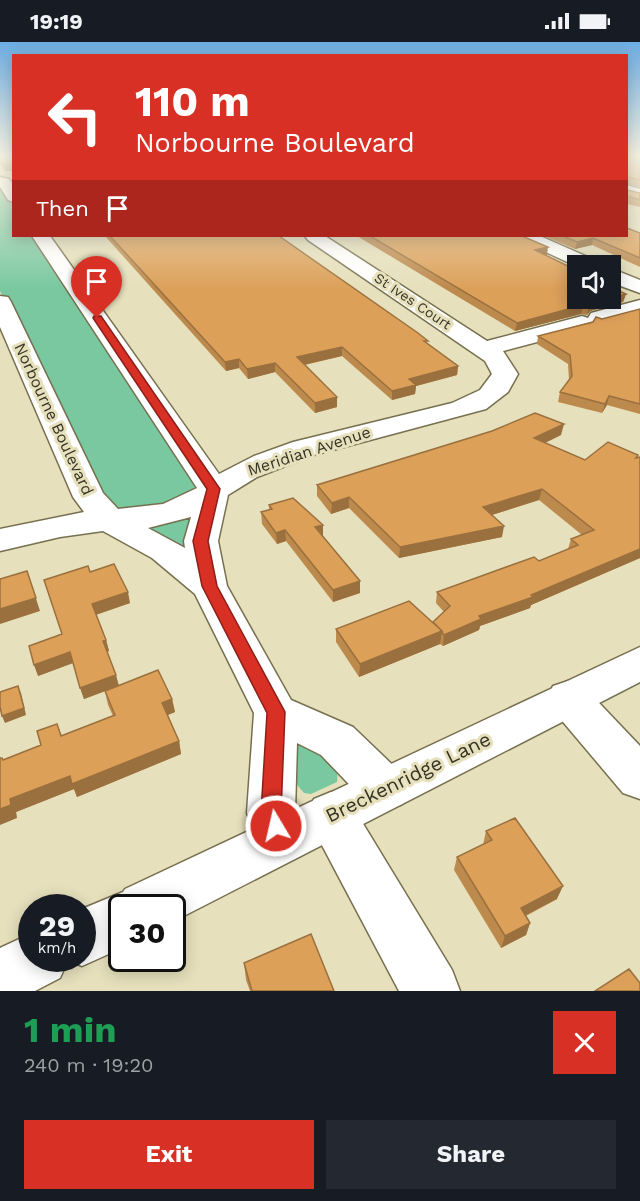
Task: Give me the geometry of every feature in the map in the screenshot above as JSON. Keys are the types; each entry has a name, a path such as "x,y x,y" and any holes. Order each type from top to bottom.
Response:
{"street":[{"path":"42,237 214,489"},
{"name":"St Ives Court","path":"315,237 495,357 505,374"},
{"path":"528,237 568,255"},
{"path":"621,279 640,287"},
{"name":"Norbourne Boulevard","path":"0,302 89,497 111,522 164,550 209,586"},
{"path":"483,349 640,307"},
{"name":"Meridian Avenue","path":"0,540 82,522 150,518 184,508 246,471 290,455 483,400 501,386 505,374"},
{"name":"Norbourne Boulevard","path":"214,489 201,541 209,586 276,712"},
{"name":"Breckenridge Lane","path":"172,894 640,663"},
{"path":"568,698 640,777"},
{"path":"282,839 271,813 276,712 337,741 385,789"},
{"path":"331,815 431,991"},
{"path":"0,978 18,969"}],"green space":[{"path":"0,200 10,200 12,237 36,237 147,401 197,485 190,492 182,499 148,512 125,512 110,505 96,488 0,291"},
{"path":"192,512 189,545 185,549 148,530 148,524"},
{"path":"302,741 338,767 337,782 311,794 304,793 293,780 292,743"}],"building":[{"path":"628,228 640,233 640,258 593,238 577,242 565,237 628,237"},
{"path":"111,237 280,237 418,333 428,341 424,341 458,366 409,379 416,385 392,391 342,347 297,357 337,397 315,403 275,363 247,369 239,359 225,362"},
{"path":"372,237 524,237 548,247 535,250 567,266 568,309 517,323"},
{"path":"640,309 640,404 609,396 605,404 560,392 572,376 570,355 538,336 593,322 596,317 602,319"},
{"path":"535,413 564,424 534,438 585,460 608,442 638,455 636,458 640,457 640,549 531,595 533,597 479,616 481,619 444,635 433,622 450,606 437,592 534,557 539,561 578,545 571,539 594,530 542,489 483,507 504,526 400,547 349,497 332,503 317,485 492,431"},
{"path":"293,498 323,525 315,527 360,581 333,590 285,530 276,533 261,512 272,509 269,505"},
{"path":"114,564 128,592 92,604 116,675 80,688 70,652 34,665 29,646 62,634 44,580 88,566 90,572"},
{"path":"27,571 36,598 0,609 0,579"},
{"path":"409,601 442,631 360,664 336,629"},
{"path":"158,670 172,699 162,703 179,741 72,784 70,776 10,799 11,805 0,809 0,758 3,760 41,745 37,731 57,724 61,736 115,715 105,691"},
{"path":"18,686 24,708 2,716 0,692"},
{"path":"515,818 563,886 521,908 530,923 505,936 457,857 492,840 486,831"},
{"path":"311,934 334,991 252,991 244,963"},
{"path":"629,969 640,983 640,991 595,991"}],"route":[{"path":"97,318 214,489 206,510 201,541 209,586 276,712 271,813 276,826"}]}
